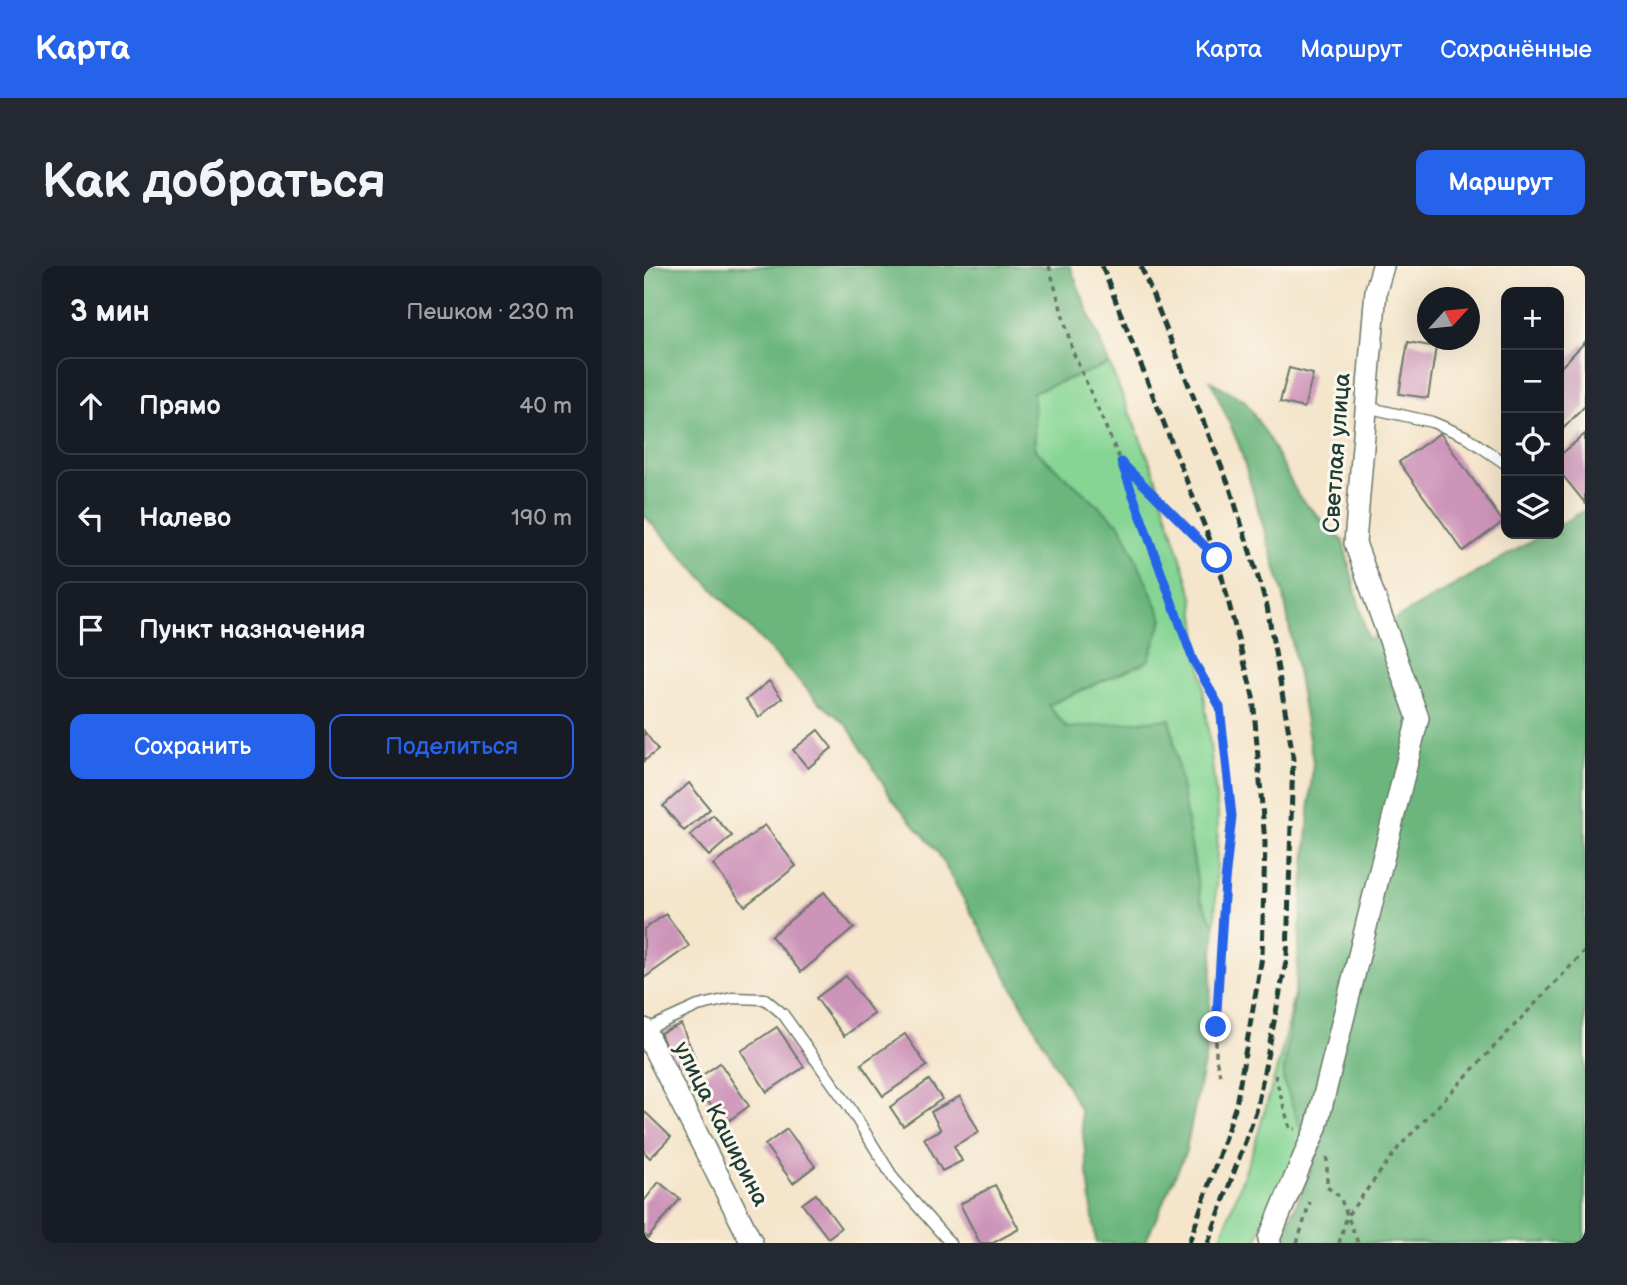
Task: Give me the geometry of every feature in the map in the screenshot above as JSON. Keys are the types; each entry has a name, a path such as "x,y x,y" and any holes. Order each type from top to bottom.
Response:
{"street":[{"name":"Светлая улица","path":"1321,1137 1418,718 1355,543 1376,290 1383,266"},
{"name":"улица Каширина","path":"644,1030 752,1243"},
{"path":"1270,1243 1269,1239 1321,1137"}],"lane":[{"path":"1366,407 1432,422 1465,436 1501,461"},
{"path":"644,1030 698,1006 732,998 765,999 783,1014 849,1108 894,1179 950,1243"}],"path":[{"path":"1049,266 1073,352 1121,462 1193,660 1220,707 1232,816 1216,1027 1216,1059 1220,1075"},
{"path":"1121,462 1217,558"},
{"path":"1339,1243 1348,1216 1399,1147 1585,951"},
{"path":"1275,1075 1290,1129 1321,1137 1327,1187 1340,1197 1358,1243"},
{"path":"1319,1170 1323,1157"},
{"path":"1297,1243 1312,1194"}],"green space":[{"path":"644,266 1070,266 1109,364 1033,392 1035,450 1121,526 1163,619 1148,661 1048,705 1067,728 1170,719 1200,898 1215,926 1206,1053 1185,1154 1145,1243 1096,1243 1080,1109 937,851 893,800 847,725 819,702 644,515"},
{"path":"1109,364 1153,469 1193,597 1218,815 1215,926 1200,898 1047,705 1148,661 1121,526 1035,450 1032,392"},
{"path":"1211,381 1245,401 1268,437 1299,497 1343,541 1368,640 1397,618 1535,539 1564,539 1564,522 1585,510 1585,1243 1282,1243 1281,1239 1313,1165 1283,1079 1296,984 1313,762 1284,596 1239,445"},
{"path":"1296,984 1283,1079 1304,1137 1258,1236 1259,1243 1219,1243 1255,1144 1281,1055"}],"building":[{"path":"1408,342 1417,344 1417,350 1436,350 1428,398 1399,394"},
{"path":"1585,342 1585,406 1564,428 1564,413 1564,364"},
{"path":"1289,368 1313,374 1304,408 1280,402"},
{"path":"1440,433 1501,519 1501,523 1463,551 1399,462"},
{"path":"1585,434 1585,503 1564,477 1564,452"},
{"path":"769,681 782,698 759,717 746,700"},
{"path":"818,730 832,748 808,768 793,750"},
{"path":"644,731 658,750 644,761"},
{"path":"689,783 710,809 684,831 663,806"},
{"path":"713,815 732,836 709,856 690,835"},
{"path":"765,825 796,866 745,906 713,865"},
{"path":"824,892 854,928 801,972 771,936"},
{"path":"666,914 689,946 644,978 644,929"},
{"path":"846,976 874,1014 844,1036 816,998"},
{"path":"681,1024 695,1058 674,1067 660,1033"},
{"path":"777,1027 804,1067 767,1092 741,1051"},
{"path":"905,1034 927,1066 883,1096 861,1064"},
{"path":"720,1063 749,1106 724,1124 694,1081"},
{"path":"929,1080 942,1099 903,1126 890,1107"},
{"path":"960,1096 979,1132 954,1146 962,1161 942,1171 924,1138 941,1130 931,1112"},
{"path":"644,1111 671,1137 650,1158 644,1152"},
{"path":"787,1129 815,1166 793,1183 765,1145"},
{"path":"659,1182 680,1199 648,1238 644,1234 644,1201"},
{"path":"995,1185 1019,1229 993,1243 980,1243 960,1204"},
{"path":"816,1194 841,1228 828,1238 802,1204"}],"railway":[{"path":"1102,266 1217,558 1253,696 1265,843 1262,957 1236,1105 1189,1243"},
{"path":"1141,266 1230,488 1267,606 1293,756 1287,957 1256,1112 1208,1243"}],"route":[{"path":"1216,1027 1232,816 1220,707 1193,660 1121,462 1217,558"}]}
